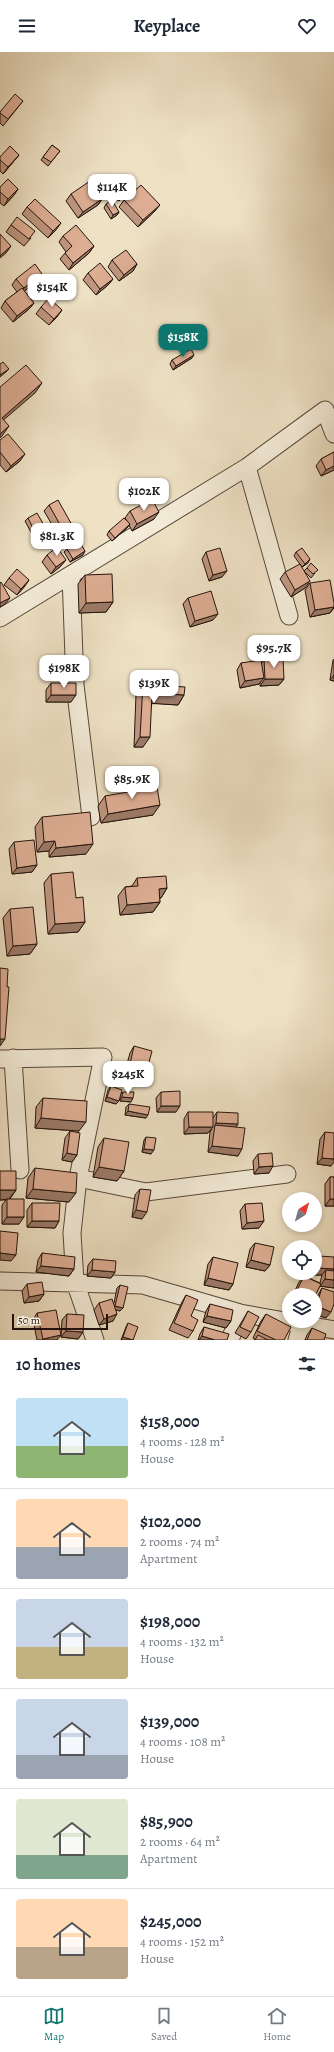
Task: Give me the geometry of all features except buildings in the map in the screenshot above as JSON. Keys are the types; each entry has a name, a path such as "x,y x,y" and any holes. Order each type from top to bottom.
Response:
{"street":[{"path":"0,618 247,467 325,410 334,434"},
{"path":"247,467 289,616"},
{"path":"71,575 76,685 91,817"},
{"path":"20,1170 6,1058 103,1057 78,1178 72,1233 75,1282 94,1340"},
{"path":"78,1178 146,1192 287,1174"},
{"path":"0,1281 143,1285 240,1313 282,1320"},
{"path":"230,1340 240,1313"},
{"path":"296,1340 300,1328"},
{"path":"322,1328 334,1330"}]}
